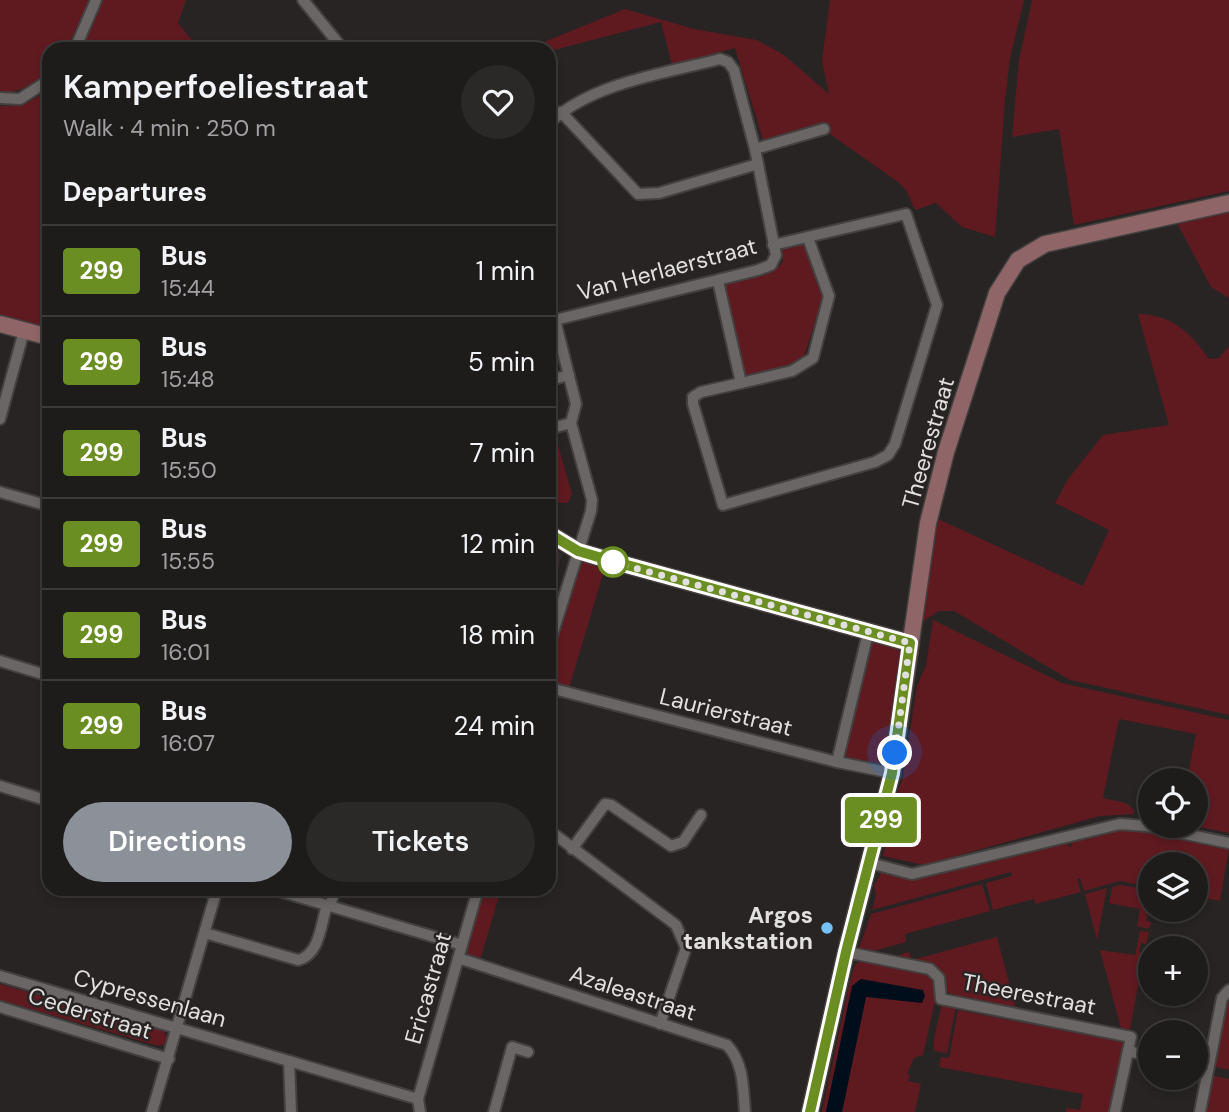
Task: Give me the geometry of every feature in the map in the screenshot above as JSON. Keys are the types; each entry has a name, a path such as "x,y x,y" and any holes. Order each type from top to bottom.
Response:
{"main road":[{"name":"Theerestraat","path":"810,1112 846,952 892,773 928,523 946,452 997,293 1012,267 1045,244 1229,203"},
{"path":"0,324 42,335"},
{"path":"556,538 578,551 910,643"}],"street":[{"path":"78,42 96,0"},
{"path":"303,0 337,42"},
{"path":"556,117 599,92 720,59 728,62 734,70 755,149 774,245 906,214 937,304 895,444 888,455 875,462 723,505 693,397 701,392 792,371 813,358 829,296 808,238"},
{"path":"0,98 20,99 42,85"},
{"path":"561,112 638,194 659,193 758,164"},
{"path":"755,149 824,129"},
{"name":"Van Herlaerstraat","path":"556,315 719,281 771,265 776,255 774,245"},
{"path":"719,281 741,383"},
{"path":"556,330 576,404 571,423 592,500 556,622"},
{"path":"0,419 24,331"},
{"path":"556,378 569,375"},
{"path":"556,429 571,423"},
{"path":"0,492 42,504"},
{"path":"837,762 868,633"},
{"path":"0,661 42,674"},
{"name":"Laurierstraat","path":"556,690 837,762 892,773"},
{"path":"0,786 42,799"},
{"path":"572,849 605,804 611,805 671,846 683,842 701,816"},
{"path":"870,863 912,874 1120,824 1147,826 1229,843"},
{"path":"556,836 676,925 686,948 660,1024"},
{"path":"152,1112 215,896"},
{"path":"296,896 462,945"},
{"path":"205,933 298,960 308,958 314,951 332,896"},
{"name":"Ericastraat","path":"418,1099 476,896"},
{"name":"Theerestraat","path":"846,952 930,969 939,978 941,999 1131,1037 1115,1112"},
{"name":"Azaleastraat","path":"458,958 727,1045 737,1056 745,1112"},
{"name":"Cypressenlaan","path":"0,976 418,1099"},
{"path":"1208,1068 1222,998 1229,990"},
{"name":"Cederstraat","path":"0,1007 169,1059"},
{"path":"494,1112 512,1047 528,1052"},
{"path":"1128,1051 1138,1053"},
{"path":"289,1061 291,1112"},
{"path":"1200,1112 1204,1090"},
{"path":"418,1099 420,1112"}],"shaded area":[{"path":"0,0 89,0 70,42 42,42 42,77 26,87 0,92"},
{"path":"101,0 186,0 178,23 193,42 85,42"},
{"path":"830,0 1024,0 1010,58 995,237 962,227 936,203 915,210 906,190 898,182 827,132 825,123 763,140 735,48 672,65 661,22 556,49 556,42 544,42 625,9 694,29 757,40 784,55 829,94 822,61"},
{"path":"1032,0 1229,0 1229,191 1074,225 1059,129 1012,137 1019,60"},
{"path":"42,94 42,326 0,315 0,106 23,105"},
{"path":"1229,208 1229,298 1211,287 1176,221"},
{"path":"807,243 823,297 802,363 745,378 721,284 775,270 783,262 782,250"},
{"path":"1138,314 1161,318 1179,326 1209,359 1219,358 1229,346 1229,715 1070,680 954,611 939,611 920,623 936,518 1083,586 1109,530 1055,503 1068,479 1103,435 1169,425"},
{"path":"556,438 572,494 568,503 556,502"},
{"path":"556,551 562,554 556,576"},
{"path":"579,557 606,564 569,688 556,684 556,630"},
{"path":"933,620 1062,683 1229,720 1229,833 1208,829 1208,768 1189,768 1196,734 1119,719 1103,798 1126,803 1134,810 1134,814 1100,816 924,865 883,856 895,800 903,777 917,686 926,665"},
{"path":"877,640 892,645 902,653 888,741 880,763 847,758 845,753 870,644"},
{"path":"1110,829 1132,829 1138,830 1138,838 1178,838 1229,848 1220,901 1208,899 1208,852 1138,852 1138,885 1120,881 1084,891 1080,878 1077,879 1081,892 1035,904 1034,899 993,910 986,883 1012,876 1011,872 872,910 876,895 874,886 882,871 910,879 1066,839 1069,847 1072,846 1070,838"},
{"path":"982,884 990,911 905,934 906,942 873,951 859,948 871,914"},
{"path":"1121,885 1138,888 1138,909 1109,903 1112,887"},
{"path":"1107,888 1097,940 1085,894"},
{"path":"480,896 499,896 480,960 467,955 465,950"},
{"path":"1138,920 1151,922 1149,929 1137,926"},
{"path":"1140,931 1149,932 1148,936 1139,936"},
{"path":"997,937 1016,1009 954,997 946,990 944,980 896,959 896,956 909,952 912,960"},
{"path":"1138,941 1138,986 1129,1034 1122,1032 1100,950 1135,955"},
{"path":"862,960 926,972 934,978 935,1001 923,1055 914,1058 907,1074 910,1075 908,1081 921,1084 915,1112 842,1112 866,997 870,995 852,986 826,1112 822,1112 850,981 855,965"},
{"path":"0,984 163,1031 168,1038 166,1044 158,1046 0,1000"},
{"path":"1229,996 1229,1070 1212,1066 1224,1006"},
{"path":"942,1003 956,1006 947,1053 934,1051"},
{"path":"958,1010 1127,1043 1111,1112 1066,1112 1066,1108 1080,1110 1083,1094 939,1067 941,1057 949,1058"},
{"path":"1210,1075 1229,1079 1229,1112 1203,1112 1209,1107"}],"water":[{"path":"861,979 923,990 925,996 922,1003 866,997 842,1112 826,1112 852,986"}],"bus line":[{"name":"299","path":"556,538 578,551 910,643 892,773 846,952 810,1112"}],"place":[{"name":"Argos tankstation","path":"827,928"}],"route":[{"path":"613,562 910,643 895,753"}]}
